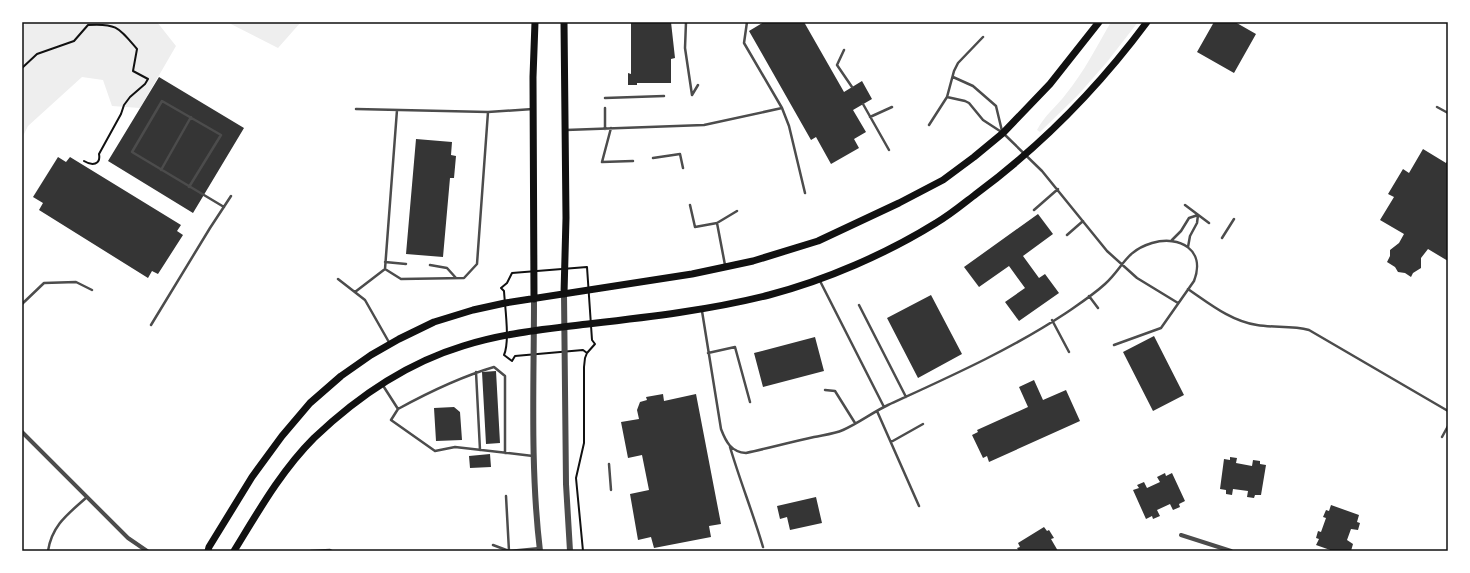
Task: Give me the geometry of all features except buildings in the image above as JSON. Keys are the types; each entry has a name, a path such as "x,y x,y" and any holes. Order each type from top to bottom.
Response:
{"main road":[{"path":"534,299 535,22"},
{"path":"564,22 566,130 564,294"},
{"path":"208,551 252,477 282,436 310,403 341,376 371,355 434,322 473,310 505,303 725,267 753,261 818,241 899,203 943,180 974,157 1003,133 1050,84 1099,22"},
{"path":"234,551 260,508 285,472 313,440 347,409 382,384 422,362 461,346 506,335 667,314 769,295 857,264 937,223 1027,155 1099,82 1127,49 1147,22"}],"street":[{"path":"564,294 566,484 570,551"},
{"path":"534,299 533,456 540,549"},
{"path":"22,432 128,538 147,551"},
{"path":"1181,535 1231,551"}],"lane":[{"path":"686,22 685,48 692,95 698,85"},
{"path":"747,22 744,43 782,108 789,126 805,193"},
{"path":"929,125 947,97 960,59 983,37"},
{"path":"844,50 837,65 852,87"},
{"path":"953,77 973,86 996,106 1003,133"},
{"path":"605,98 664,96"},
{"path":"947,97 969,103 983,120 1003,133 1042,170 1107,251 1137,278 1178,303"},
{"path":"190,187 221,135 162,101 132,152 161,170 224,207"},
{"path":"862,104 889,150"},
{"path":"870,117 892,106"},
{"path":"1437,107 1448,113"},
{"path":"605,108 605,129"},
{"path":"566,130 704,125 782,108"},
{"path":"356,109 488,112 534,109"},
{"path":"385,269 396,110"},
{"path":"385,269 401,279 464,278 477,264 488,112"},
{"path":"161,170 191,118"},
{"path":"611,128 602,162 633,161"},
{"path":"653,158 680,154 683,168"},
{"path":"1034,210 1058,189"},
{"path":"151,325 231,196"},
{"path":"690,205 695,228 717,223 737,211"},
{"path":"1185,205 1209,223"},
{"path":"1172,240 1181,231 1189,218 1198,215"},
{"path":"1188,247 1190,236 1197,223 1198,215"},
{"path":"1222,238 1234,219"},
{"path":"1067,235 1083,221"},
{"path":"717,223 725,267"},
{"path":"730,447 734,451 746,453 842,430 884,407 959,373 1008,347 1052,320 1105,284 1128,256 1142,247 1161,241 1172,240 1188,247 1196,257 1198,265 1197,273 1194,281 1161,328 1114,345"},
{"path":"385,262 406,264"},
{"path":"430,265 447,268 456,278"},
{"path":"355,292 385,269"},
{"path":"338,279 365,300 390,344"},
{"path":"818,279 884,407"},
{"path":"22,304 44,283 76,282 92,290"},
{"path":"1188,289 1226,314 1245,323 1266,326 1287,326 1309,330 1448,411"},
{"path":"1088,296 1098,308"},
{"path":"859,305 906,397"},
{"path":"701,308 723,435 730,447 763,547"},
{"path":"1052,320 1069,352"},
{"path":"708,353 735,347 750,402"},
{"path":"505,453 505,376 494,367 476,372 433,390 398,409 391,420 435,451 455,447 505,453 533,456"},
{"path":"476,372 480,450"},
{"path":"382,384 398,409"},
{"path":"825,390 835,391 855,423"},
{"path":"877,411 919,506"},
{"path":"891,442 923,424"},
{"path":"1442,437 1448,426"},
{"path":"608,464 610,490"},
{"path":"506,496 509,551"},
{"path":"48,551 53,532 87,497"},
{"path":"493,545 509,551 540,549"},
{"path":"311,551 332,551"}],"path":[{"path":"22,68 37,54 74,41 88,25 106,24 121,31 137,49 133,71 148,79 124,105 121,114 99,154 99,162 95,164 88,164 84,161"},
{"path":"584,551 576,478 584,443 585,358 587,353 595,344 592,340 587,267 512,273 507,283 501,288 504,291 505,303 506,351 504,356 512,361 515,356 583,350 587,353"}],"shaded area":[{"path":"27,22 157,22 176,46 140,108 112,106 103,80 82,77 28,126 22,138 22,27"},
{"path":"227,22 301,22 278,48"},
{"path":"1111,22 1138,22 1107,62 1078,95 1040,132 1037,130 1040,125 1073,86"}]}
